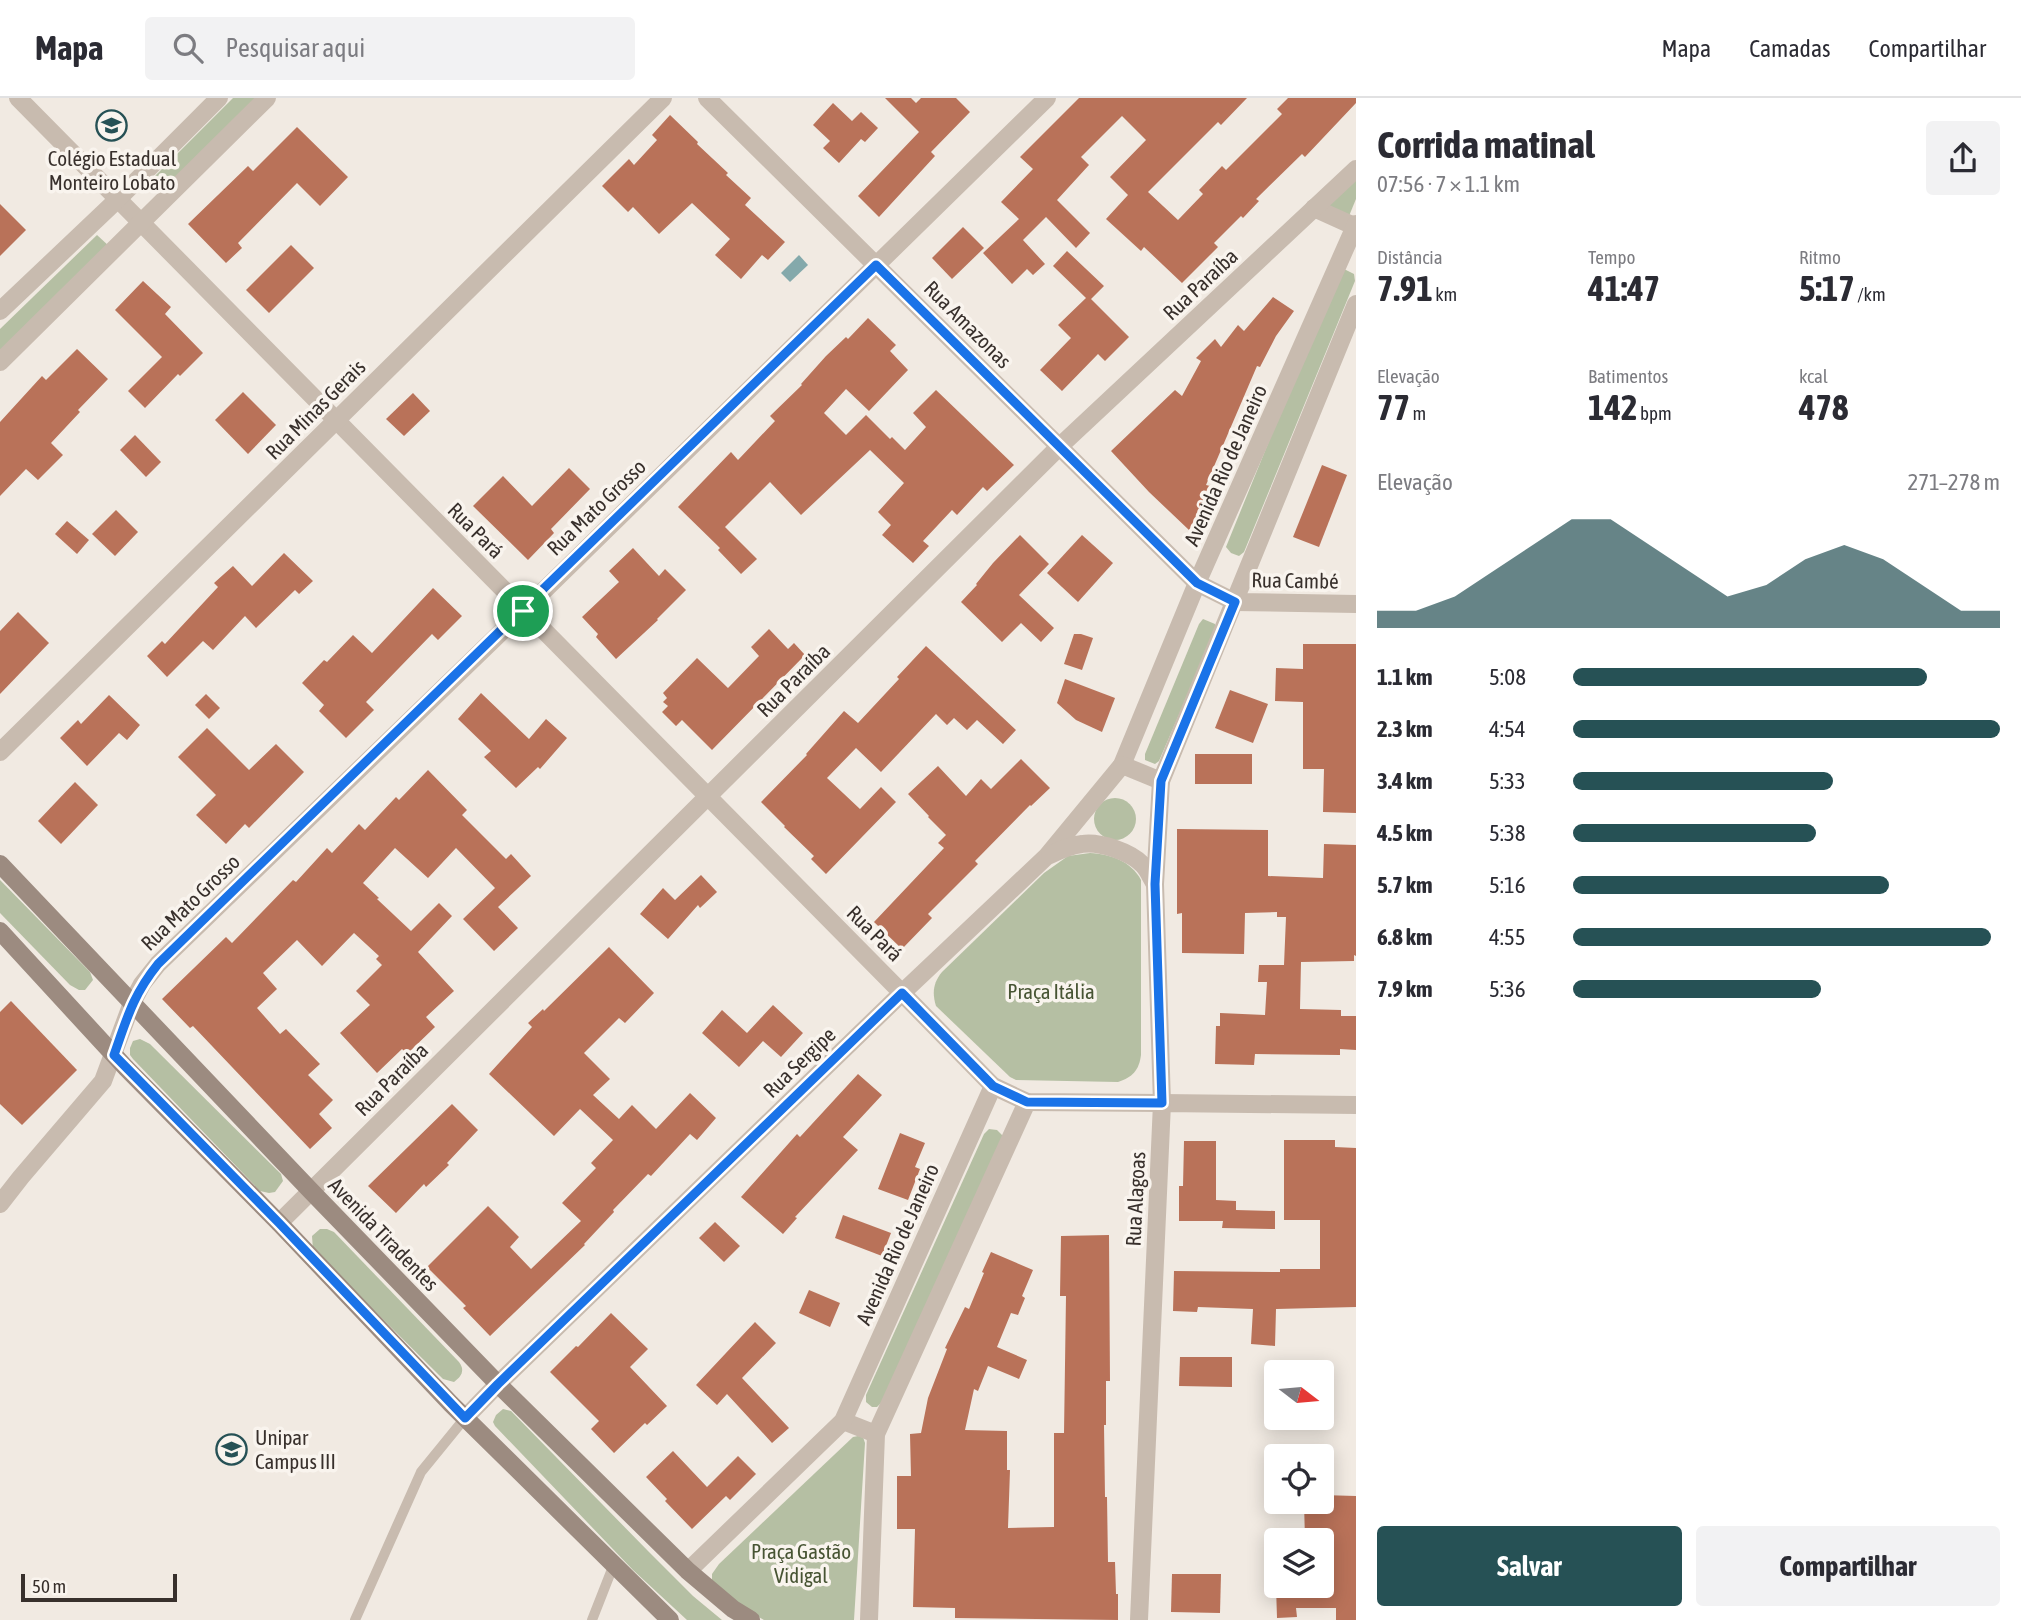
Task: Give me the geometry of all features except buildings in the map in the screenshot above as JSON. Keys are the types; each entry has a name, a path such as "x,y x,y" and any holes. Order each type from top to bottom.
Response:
{"main road":[{"name":"Avenida Tiradentes","path":"0,864 498,1384 688,1571 733,1609 751,1620"},
{"path":"0,931 114,1055 465,1418 670,1620"}],"street":[{"name":"Rua Pará","path":"18,98 993,1086"},
{"path":"0,311 219,98"},
{"path":"0,362 267,98"},
{"name":"Rua Minas Gerais","path":"0,752 663,98"},
{"name":"Rua Amazonas","path":"707,98 1197,583"},
{"name":"Rua Mato Grosso","path":"0,1204 103,1081 132,1003 142,984 158,964 1048,98"},
{"name":"Rua Paraíba","path":"279,1223 1060,446 1356,169"},
{"path":"1314,208 1356,226"},
{"name":"Avenida Rio de Janeiro","path":"1122,765 1197,583 1356,226"},
{"path":"1122,765 1161,781 1356,304"},
{"name":"Rua Cambé","path":"1197,583 1235,602 1356,604"},
{"name":"Rua Sergipe","path":"465,1418 902,993 1047,856 1122,765"},
{"name":"Rua Alagoas","path":"1139,1620 1162,1103 1155,884 1161,781"},
{"path":"1047,856 1084,843 1112,848 1132,856 1144,866 1155,884"},
{"path":"993,1086 1027,1102 1356,1105"},
{"name":"Avenida Rio de Janeiro","path":"843,1421 993,1086"},
{"path":"869,1620 876,1434 1027,1102"},
{"path":"688,1571 843,1421 876,1434"}],"lane":[{"path":"355,1620 421,1472 465,1418"},
{"path":"592,1620 614,1564"}],"green space":[{"path":"233,98 258,98 162,194 149,182"},
{"path":"1356,177 1356,199 1349,216 1330,207 1329,203"},
{"path":"97,235 110,247 0,354 0,329"},
{"path":"1344,269 1354,274 1355,281 1244,552 1239,556 1231,553 1226,547 1338,271"},
{"path":"1203,619 1215,624 1215,631 1159,761 1155,764 1145,760 1145,754"},
{"path":"1115,798 1130,804 1136,819 1130,834 1115,840 1100,834 1094,819 1100,804"},
{"name":"Praça Itália","path":"1090,853 1126,863 1141,880 1139,1065 1128,1078 1118,1082 1016,1080 936,1006 935,984 942,972 1044,873 1068,856"},
{"path":"0,880 90,972 93,980 85,990 70,985 0,913"},
{"path":"140,1039 150,1044 281,1174 283,1181 275,1192 260,1191 133,1059 130,1048 133,1041"},
{"path":"989,1129 997,1130 1003,1136 882,1402 877,1407 872,1407 866,1402 866,1395 984,1134"},
{"path":"320,1229 334,1232 459,1362 462,1370 457,1380 454,1382 443,1379 313,1250 312,1236"},
{"path":"503,1409 511,1411 693,1596 722,1620 687,1620 633,1570 495,1426 493,1422 496,1415"},
{"name":"Praça Gastão Vidigal","path":"853,1437 863,1437 865,1443 854,1620 764,1620 724,1591 712,1580 712,1574 719,1564"}],"water":[{"path":"799,255 808,265 790,282 781,273"}],"place":[{"name":"Colégio Estadual Monteiro Lobato","path":"112,126"},
{"name":"Unipar Campus III","path":"232,1449"}],"route":[{"path":"876,265 1197,583 1235,602 1161,781 1155,884 1162,1103 1027,1102 993,1086 902,993 465,1418 114,1055 132,1003 142,984 158,964 523,611 876,265"}]}
